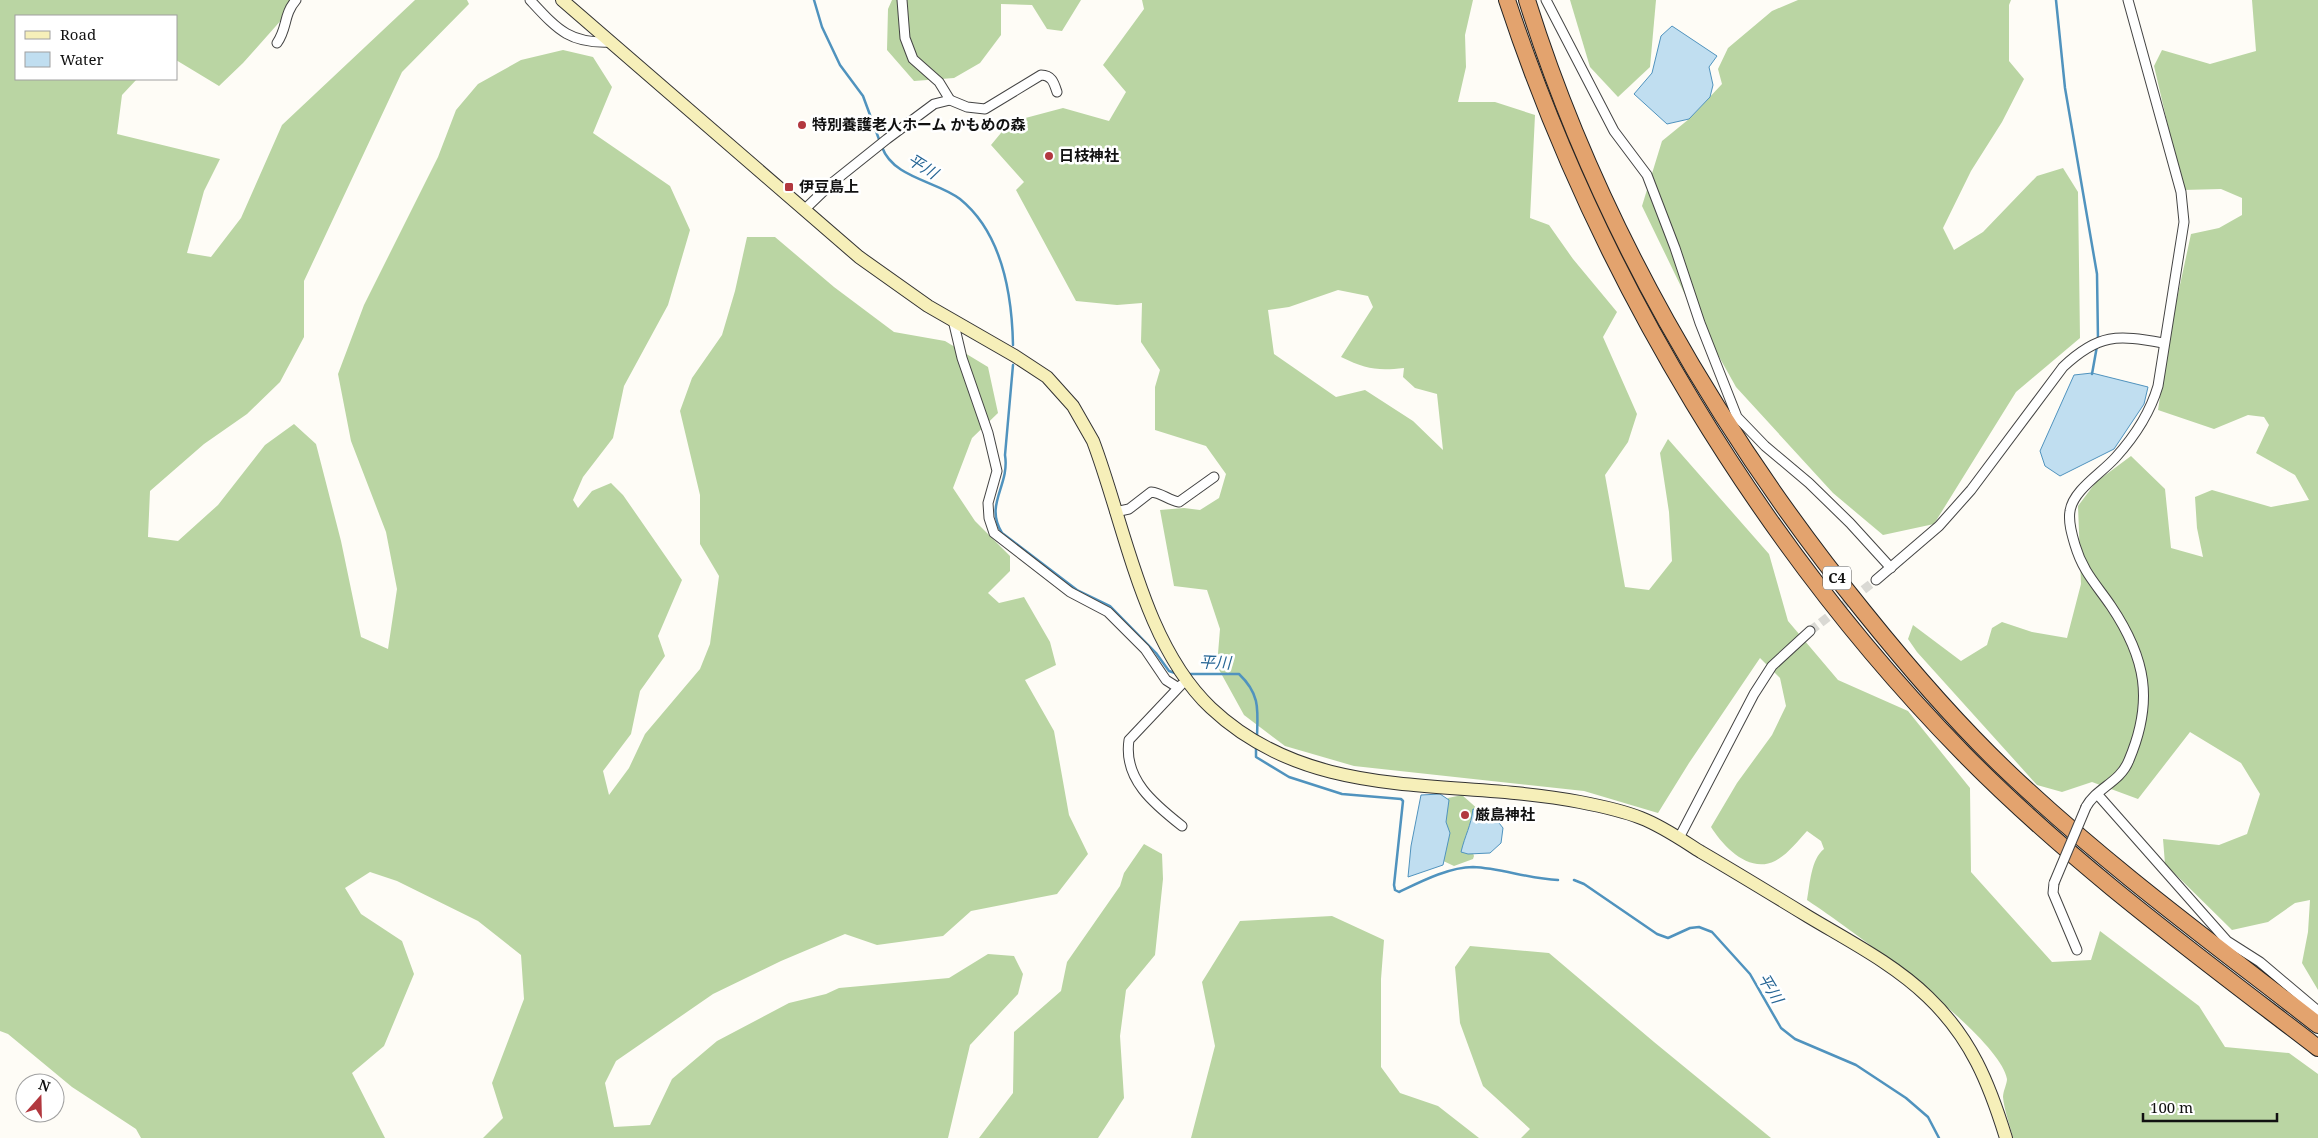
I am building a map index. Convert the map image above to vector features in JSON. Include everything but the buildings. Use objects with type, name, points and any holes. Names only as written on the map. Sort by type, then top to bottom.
[{"type":"highway","points":[[1500,0],[1507,20],[1527,61]]},
{"type":"highway","name":"C4","points":[[1507,0],[1527,61],[1591,214],[1657,339],[1710,429],[1790,548],[1835,607],[1925,713],[2004,793],[2088,868],[2318,1048]]},
{"type":"highway","name":"C4","points":[[1526,0],[1543,52],[1600,189],[1670,326],[1728,424],[1776,497],[1835,577],[1896,652],[1950,713],[2010,774],[2130,878],[2318,1025]]},
{"type":"street","points":[[277,43],[286,31],[285,22],[290,7],[296,0]]},
{"type":"street","points":[[530,0],[567,36],[594,43],[610,42]]},
{"type":"street","points":[[562,0],[878,272],[953,320],[1036,369],[1065,396],[1084,424],[1092,440],[1115,512],[1151,612],[1165,643],[1183,679],[1208,705],[1257,743],[1294,761],[1333,774],[1589,804],[1642,818],[1679,838],[1892,968],[1929,998],[1962,1037],[1986,1076],[2006,1138]]},
{"type":"street","points":[[902,0],[906,38],[913,59],[939,82],[950,100],[967,107],[985,109],[1041,75],[1047,75],[1052,79],[1057,92]]},
{"type":"street","points":[[1546,0],[1614,131],[1646,175],[1676,248],[1700,323],[1737,416],[1765,446],[1809,483],[1850,523],[1891,568]]},
{"type":"street","points":[[2077,950],[2054,893],[2054,883],[2086,807],[2119,778],[2129,760],[2137,738],[2142,712],[2143,679],[2130,635],[2081,564],[2073,539],[2069,513],[2072,503],[2117,456],[2150,409],[2158,386],[2163,343],[2185,213],[2128,0]]},
{"type":"street","points":[[804,210],[832,183],[887,139],[934,104],[950,100]]},
{"type":"street","points":[[953,320],[962,358],[988,433],[997,471],[988,503],[989,518],[994,533],[1070,592],[1108,612],[1145,650],[1166,680],[1183,679]]},
{"type":"street","points":[[1876,580],[1939,526],[1971,490],[2063,367],[2081,350],[2101,340],[2120,337],[2163,343]]},
{"type":"street","points":[[1115,512],[1129,509],[1150,492],[1162,494],[1170,501],[1179,502],[1214,477]]},
{"type":"street","points":[[1679,838],[1754,694],[1772,666],[1810,631]]},
{"type":"street","points":[[1182,826],[1150,799],[1136,781],[1129,763],[1128,750],[1129,740],[1183,679]]},
{"type":"street","points":[[2098,795],[2227,941],[2260,962],[2318,1011]]},
{"type":"green space","points":[[0,0],[294,0],[291,9],[243,63],[219,86],[178,61],[178,15],[15,15],[15,80],[136,80],[122,95],[117,134],[220,159],[204,191],[187,253],[211,257],[241,218],[282,125],[415,0],[467,0],[469,4],[402,72],[304,281],[304,337],[280,382],[247,414],[204,444],[150,491],[148,537],[178,541],[218,505],[265,445],[294,424],[316,444],[341,541],[361,637],[388,649],[397,589],[386,532],[351,441],[338,374],[364,305],[438,157],[456,110],[478,84],[521,60],[563,50],[593,57],[612,87],[593,133],[670,186],[690,230],[668,305],[624,386],[613,438],[583,477],[573,500],[578,508],[592,491],[611,483],[623,495],[682,580],[658,636],[665,656],[640,691],[631,734],[603,771],[609,795],[629,768],[645,734],[700,669],[710,644],[719,576],[700,544],[700,495],[680,411],[692,378],[722,335],[735,291],[747,237],[775,237],[834,287],[894,332],[945,341],[988,367],[998,413],[972,438],[953,488],[975,521],[1010,556],[1010,571],[988,593],[999,603],[1024,597],[1050,642],[1056,665],[1025,680],[1054,731],[1069,815],[1088,854],[1057,894],[971,911],[943,936],[877,945],[845,934],[781,961],[713,994],[616,1061],[605,1083],[614,1127],[650,1125],[672,1079],[717,1041],[789,1003],[826,994],[839,988],[949,978],[988,954],[1014,956],[1023,974],[1018,994],[970,1045],[948,1138],[483,1138],[503,1118],[492,1083],[524,999],[521,955],[478,921],[397,881],[370,872],[345,888],[361,914],[402,941],[414,974],[384,1046],[352,1073],[385,1138],[141,1138],[136,1129],[65,1081],[65,1073],[55,1073],[8,1034],[0,1031]]},
{"type":"green space","points":[[892,0],[1081,0],[1062,31],[1047,29],[1032,5],[1001,4],[1001,35],[980,63],[954,78],[914,81],[887,50],[888,9]]},
{"type":"green space","points":[[1142,0],[1473,0],[1465,35],[1466,67],[1458,102],[1495,102],[1535,115],[1530,218],[1549,225],[1573,259],[1617,312],[1603,337],[1637,414],[1628,442],[1605,475],[1625,587],[1649,590],[1672,561],[1669,512],[1660,453],[1668,439],[1769,554],[1788,621],[1838,680],[1908,711],[1970,788],[1971,872],[2052,962],[2091,960],[2100,931],[2199,1006],[2225,1047],[2289,1053],[2318,1074],[2318,1138],[2013,1138],[2003,1097],[2007,1079],[1998,1060],[1951,1010],[1919,983],[1807,900],[1810,879],[1816,859],[1824,849],[1821,841],[1807,831],[1792,848],[1775,861],[1756,864],[1746,861],[1730,850],[1711,827],[1737,783],[1772,735],[1786,706],[1780,678],[1760,658],[1689,763],[1658,813],[1584,791],[1354,766],[1285,746],[1244,715],[1217,666],[1220,629],[1207,590],[1174,586],[1160,510],[1184,508],[1200,510],[1219,498],[1226,474],[1206,446],[1155,430],[1155,387],[1160,370],[1141,342],[1142,303],[1117,305],[1076,301],[1016,190],[1024,182],[991,145],[1010,122],[1063,108],[1109,121],[1126,92],[1103,65],[1144,9]],"holes":[[[1338,290],[1368,296],[1373,307],[1341,357],[1372,368],[1404,368],[1403,377],[1415,388],[1437,394],[1443,450],[1413,421],[1365,390],[1336,397],[1274,354],[1268,310],[1289,307]]]},
{"type":"green space","points":[[1570,0],[1656,0],[1650,67],[1618,97],[1590,67]]},
{"type":"green space","points":[[1798,0],[2011,0],[2009,5],[2009,61],[2024,79],[2002,122],[1971,171],[1943,228],[1954,250],[1983,232],[2037,176],[2063,168],[2078,192],[2080,338],[2016,392],[1934,524],[1883,535],[1833,493],[1736,387],[1689,303],[1642,206],[1662,141],[1689,119],[1722,84],[1718,69],[1728,48],[1772,11]]},
{"type":"green space","points":[[2252,0],[2318,0],[2318,990],[2302,963],[2308,932],[2310,900],[2295,903],[2268,922],[2232,930],[2165,864],[2163,839],[2219,845],[2247,834],[2260,794],[2241,763],[2190,732],[2138,799],[2092,782],[2062,792],[2037,785],[1917,652],[1908,639],[1913,625],[1961,661],[1987,645],[1992,628],[2002,622],[2032,632],[2067,638],[2081,584],[2078,506],[2096,482],[2131,456],[2165,489],[2171,548],[2203,557],[2197,528],[2195,497],[2212,490],[2271,507],[2309,500],[2295,475],[2256,453],[2269,425],[2264,417],[2248,415],[2214,429],[2158,410],[2170,331],[2191,234],[2219,228],[2242,215],[2242,198],[2221,189],[2183,190],[2154,66],[2162,50],[2210,64],[2256,51]]},
{"type":"green space","points":[[1462,795],[1480,811],[1471,847],[1473,859],[1454,866],[1439,859],[1444,803],[1448,798]]},
{"type":"green space","points":[[1144,844],[1162,854],[1163,879],[1155,955],[1126,990],[1120,1036],[1124,1098],[1098,1138],[979,1138],[1013,1093],[1014,1032],[1061,991],[1067,962],[1120,886],[1124,873]]},
{"type":"green space","points":[[1332,916],[1384,940],[1381,979],[1381,1067],[1400,1093],[1438,1106],[1479,1138],[1191,1138],[1215,1046],[1202,982],[1240,921]]},
{"type":"green space","points":[[1470,946],[1549,953],[1771,1138],[1521,1138],[1530,1129],[1483,1086],[1460,1023],[1455,967]]},
{"type":"water","points":[[1672,26],[1717,56],[1709,67],[1713,85],[1710,97],[1689,119],[1667,124],[1634,94],[1652,73],[1661,36]]},
{"type":"water","points":[[2092,373],[2148,387],[2144,404],[2114,449],[2060,476],[2045,466],[2040,451],[2074,375]]},
{"type":"water","points":[[1440,794],[1449,800],[1446,822],[1450,833],[1443,865],[1408,877],[1411,846],[1421,795]]},
{"type":"water","points":[[1473,809],[1492,814],[1503,828],[1501,843],[1490,853],[1468,854],[1461,852]]},
{"type":"waterway","name":"平川","points":[[814,0],[822,27],[840,65],[863,96],[880,142]]},
{"type":"waterway","points":[[2056,0],[2065,88],[2097,274],[2098,340]]},
{"type":"waterway","name":"平川","points":[[882,147],[896,166],[960,199],[986,229],[995,247],[1007,285],[1013,345]]},
{"type":"waterway","points":[[2092,374],[2097,346]]},
{"type":"waterway","name":"平川","points":[[1013,365],[1005,455],[1006,466],[996,504],[997,523],[1002,533],[1077,590],[1110,606],[1156,653],[1169,671],[1178,674]]},
{"type":"waterway","name":"平川","points":[[1188,674],[1239,674],[1246,681],[1254,695],[1258,718],[1257,736]]},
{"type":"waterway","name":"平川","points":[[1256,747],[1256,757],[1289,777],[1342,794],[1401,799],[1403,801],[1394,885],[1395,890],[1399,892],[1435,876],[1473,867],[1558,880]]},
{"type":"waterway","name":"平川","points":[[1574,880],[1584,884],[1657,934],[1668,938],[1690,928],[1699,927],[1712,932],[1750,974],[1781,1028],[1795,1039],[1856,1065],[1906,1098],[1928,1117],[1939,1138]]},
{"type":"tunnel","points":[[1810,631],[1876,580]]},
{"type":"place","name":"特別養護老人ホーム かもめの森","points":[[802,125]]},
{"type":"place","name":"日枝神社","points":[[1049,156]]},
{"type":"place","name":"伊豆島上","points":[[789,187]]},
{"type":"place","name":"厳島神社","points":[[1465,815]]}]
